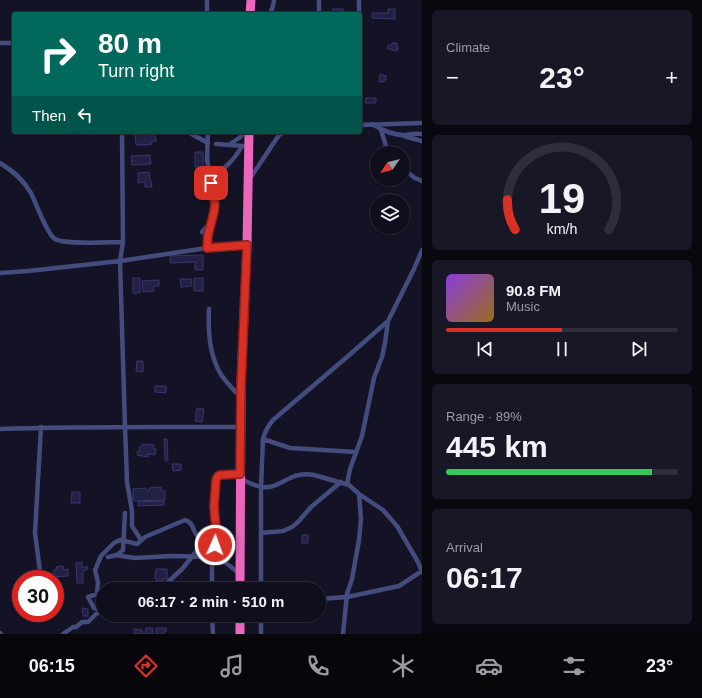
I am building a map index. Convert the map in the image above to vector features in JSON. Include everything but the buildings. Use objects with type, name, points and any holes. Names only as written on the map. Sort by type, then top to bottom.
[{"type":"highway","points":[[250,12],[251,0]]},
{"type":"highway","points":[[240,582],[241,398],[248,181],[245,146],[248,134]]},
{"type":"highway","points":[[240,622],[240,634]]},
{"type":"street","points":[[206,0],[207,12]]},
{"type":"street","points":[[271,12],[274,0]]},
{"type":"street","points":[[319,0],[319,12]]},
{"type":"street","points":[[359,0],[359,12]]},
{"type":"street","points":[[0,43],[12,43]]},
{"type":"street","points":[[362,125],[422,123]]},
{"type":"street","points":[[372,124],[381,130],[422,140]]},
{"type":"street","points":[[381,130],[386,146]]},
{"type":"street","points":[[122,134],[123,242],[120,261],[127,482],[132,510],[131,523],[133,530],[141,540]]},
{"type":"street","points":[[192,134],[208,143]]},
{"type":"street","points":[[207,248],[208,235],[215,204],[207,160],[208,134]]},
{"type":"street","points":[[229,145],[243,134]]},
{"type":"street","points":[[248,181],[281,134]]},
{"type":"street","points":[[399,135],[422,134]]},
{"type":"street","points":[[216,144],[245,146]]},
{"type":"street","points":[[210,178],[225,169],[245,146]]},
{"type":"street","points":[[0,163],[22,180],[30,192],[50,235],[54,239],[68,242],[123,242]]},
{"type":"street","points":[[410,175],[422,181]]},
{"type":"street","points":[[202,232],[211,222]]},
{"type":"street","points":[[0,273],[120,261],[207,248],[247,245]]},
{"type":"street","points":[[347,484],[350,469],[365,425],[374,378],[383,351],[388,321],[422,250]]},
{"type":"street","points":[[209,309],[208,327],[212,351],[220,374],[241,398]]},
{"type":"street","points":[[261,582],[261,487],[263,439],[267,427],[273,420],[388,321]]},
{"type":"street","points":[[0,429],[241,427]]},
{"type":"street","points":[[40,428],[35,533],[40,570]]},
{"type":"street","points":[[263,439],[290,448],[356,452]]},
{"type":"street","points":[[212,582],[213,557],[216,535],[214,507],[216,480],[218,476],[240,477],[261,487],[269,487],[296,476],[309,474],[347,484],[383,510],[397,526],[418,562],[422,572],[399,586],[347,597],[326,598]]},
{"type":"street","points":[[261,533],[283,531],[292,527],[311,507],[341,482]]},
{"type":"street","points":[[343,634],[347,597],[359,540],[361,519],[359,494]]},
{"type":"street","points":[[115,555],[123,550],[125,513]]},
{"type":"street","points":[[63,634],[82,622],[88,622],[100,612],[98,609],[94,608],[88,597],[97,594],[98,582],[95,570],[101,556],[114,543],[124,541],[137,544],[145,537],[185,520],[191,523],[194,532],[199,538],[206,540]]},
{"type":"street","points":[[168,582],[206,540],[216,535]]},
{"type":"street","points":[[108,556],[115,555],[135,558],[171,556],[213,557],[222,560],[240,574]]},
{"type":"street","points":[[212,622],[213,634]]},
{"type":"street","points":[[261,622],[261,634]]},
{"type":"route","points":[[211,183],[215,204],[208,235],[207,248],[247,245],[241,386],[240,474],[220,475],[216,480],[214,507],[216,528],[215,545]]}]
